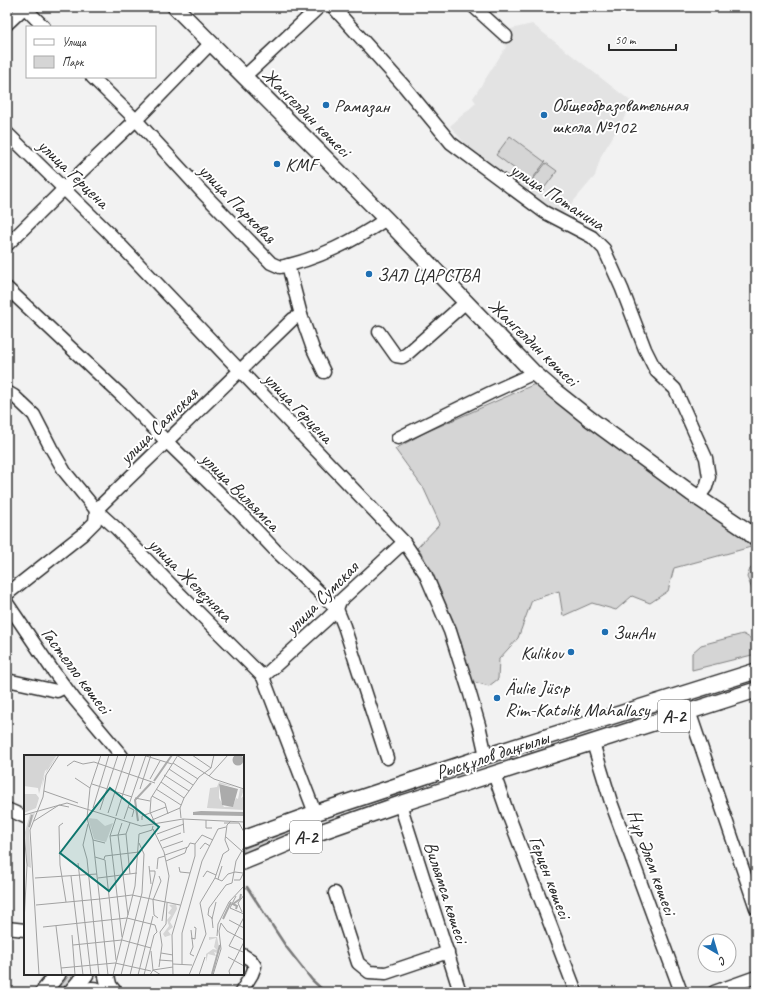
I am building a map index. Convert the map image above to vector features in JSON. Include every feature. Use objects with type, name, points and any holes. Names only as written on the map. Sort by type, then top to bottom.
[{"type":"main road","name":"Жангелдин көшесі","points":[[175,7],[386,219],[534,373],[590,419],[698,498],[746,530],[756,539]]},
{"type":"main road","name":"Рысқұлов даңғылы","points":[[244,839],[314,813],[486,756],[756,671]]},
{"type":"main road","name":"Рысқұлов даңғылы","points":[[244,862],[289,843],[400,804],[756,690]]},
{"type":"main road","points":[[593,743],[593,730],[595,728],[662,706],[663,700]]},
{"type":"main road","points":[[467,782],[465,773],[468,771],[533,749],[535,741]]},
{"type":"main road","points":[[370,815],[370,805],[372,803],[424,786],[425,783],[423,777]]},
{"type":"main road","points":[[43,991],[57,975]]},
{"type":"main road","points":[[71,992],[85,975]]},
{"type":"main road","points":[[106,975],[109,986],[114,992]]},
{"type":"main road","points":[[81,992],[86,989],[96,989],[101,992]]},
{"type":"street","points":[[7,24],[24,7],[43,26]]},
{"type":"street","points":[[244,77],[319,7]]},
{"type":"street","name":"улица Потанина","points":[[333,7],[399,80],[451,143],[544,212],[592,237],[604,249],[622,289],[645,349],[656,370],[675,389],[706,458],[709,477],[706,487],[698,498]]},
{"type":"street","points":[[474,7],[506,36]]},
{"type":"street","points":[[7,245],[136,120],[211,43]]},
{"type":"street","name":"улица Парковая","points":[[93,78],[136,120],[203,193],[271,263],[280,267],[320,254],[357,237],[386,219]]},
{"type":"street","name":"улица Герцена","points":[[7,132],[108,232],[404,542],[425,573],[450,631],[479,725],[486,756]]},
{"type":"street","points":[[288,265],[301,315],[313,349],[324,372]]},
{"type":"street","name":"улица Вильямса","points":[[7,288],[122,396],[239,512],[275,550],[337,610],[344,626],[387,758]]},
{"type":"street","points":[[379,332],[396,356],[402,357],[466,302]]},
{"type":"street","name":"улица Саянская","points":[[7,594],[83,534],[95,522],[96,510],[293,319],[301,315]]},
{"type":"street","points":[[398,438],[534,373]]},
{"type":"street","name":"улица Железняка","points":[[7,392],[14,396],[34,415],[51,448],[66,472],[96,510],[117,529],[263,677],[314,813]]},
{"type":"street","name":"улица Сумская","points":[[263,677],[337,610],[340,601],[404,542]]},
{"type":"street","name":"Гастелло көшесі","points":[[7,603],[65,687],[121,755]]},
{"type":"street","points":[[7,680],[57,691],[65,687]]},
{"type":"street","points":[[689,711],[756,908]]},
{"type":"street","name":"Нұр Әлем көшесі","points":[[593,743],[609,794],[681,992]]},
{"type":"street","name":"Герцен көшесі","points":[[494,774],[576,992]]},
{"type":"street","name":"Вильямса көшесі","points":[[400,804],[460,992]]},
{"type":"street","points":[[7,809],[24,817]]},
{"type":"street","points":[[335,893],[358,963],[370,972],[386,973],[448,952]]},
{"type":"street","points":[[7,928],[24,930]]},
{"type":"street","points":[[241,992],[255,966],[251,960],[244,956]]},
{"type":"street","points":[[714,992],[756,977]]},
{"type":"shaded area","name":"Общеобразовательная школа №102","points":[[532,24],[633,103],[601,156],[595,176],[561,216],[471,151],[450,126],[476,103],[473,98],[506,47],[503,41],[511,29]]},
{"type":"green space","points":[[510,136],[545,162],[531,181],[496,155]]},
{"type":"green space","points":[[546,163],[557,171],[542,191],[531,182]]},
{"type":"green space","points":[[535,384],[740,531],[751,547],[674,568],[668,591],[650,603],[632,596],[616,610],[592,603],[563,616],[559,591],[532,600],[518,638],[499,659],[498,679],[489,686],[470,681],[461,641],[444,611],[430,578],[424,557],[417,548],[440,524],[424,489],[395,449],[424,433]]},
{"type":"green space","points":[[756,564],[756,593],[752,589],[747,577],[750,569]]},
{"type":"green space","points":[[743,634],[756,644],[756,654],[692,670],[692,653],[701,645]]},
{"type":"green space","points":[[313,820],[312,826],[244,854],[244,849]]},
{"type":"green space","points":[[69,975],[77,975],[63,992],[56,992]]},
{"type":"waterway","points":[[247,887],[287,948],[312,980],[325,992]]},
{"type":"place","name":"Рамазан","points":[[326,105]]},
{"type":"place","name":"Общеобразовательная школа №102","points":[[544,115]]},
{"type":"place","name":"KMF","points":[[277,164]]},
{"type":"place","name":"ЗАЛ ЦАРСТВА","points":[[369,274]]},
{"type":"place","name":"ЗинАн","points":[[605,632]]},
{"type":"place","name":"Kulikov","points":[[571,652]]},
{"type":"place","name":"Äulie Jüsıp Rim-Katolik Mahallasy","points":[[497,698]]}]
